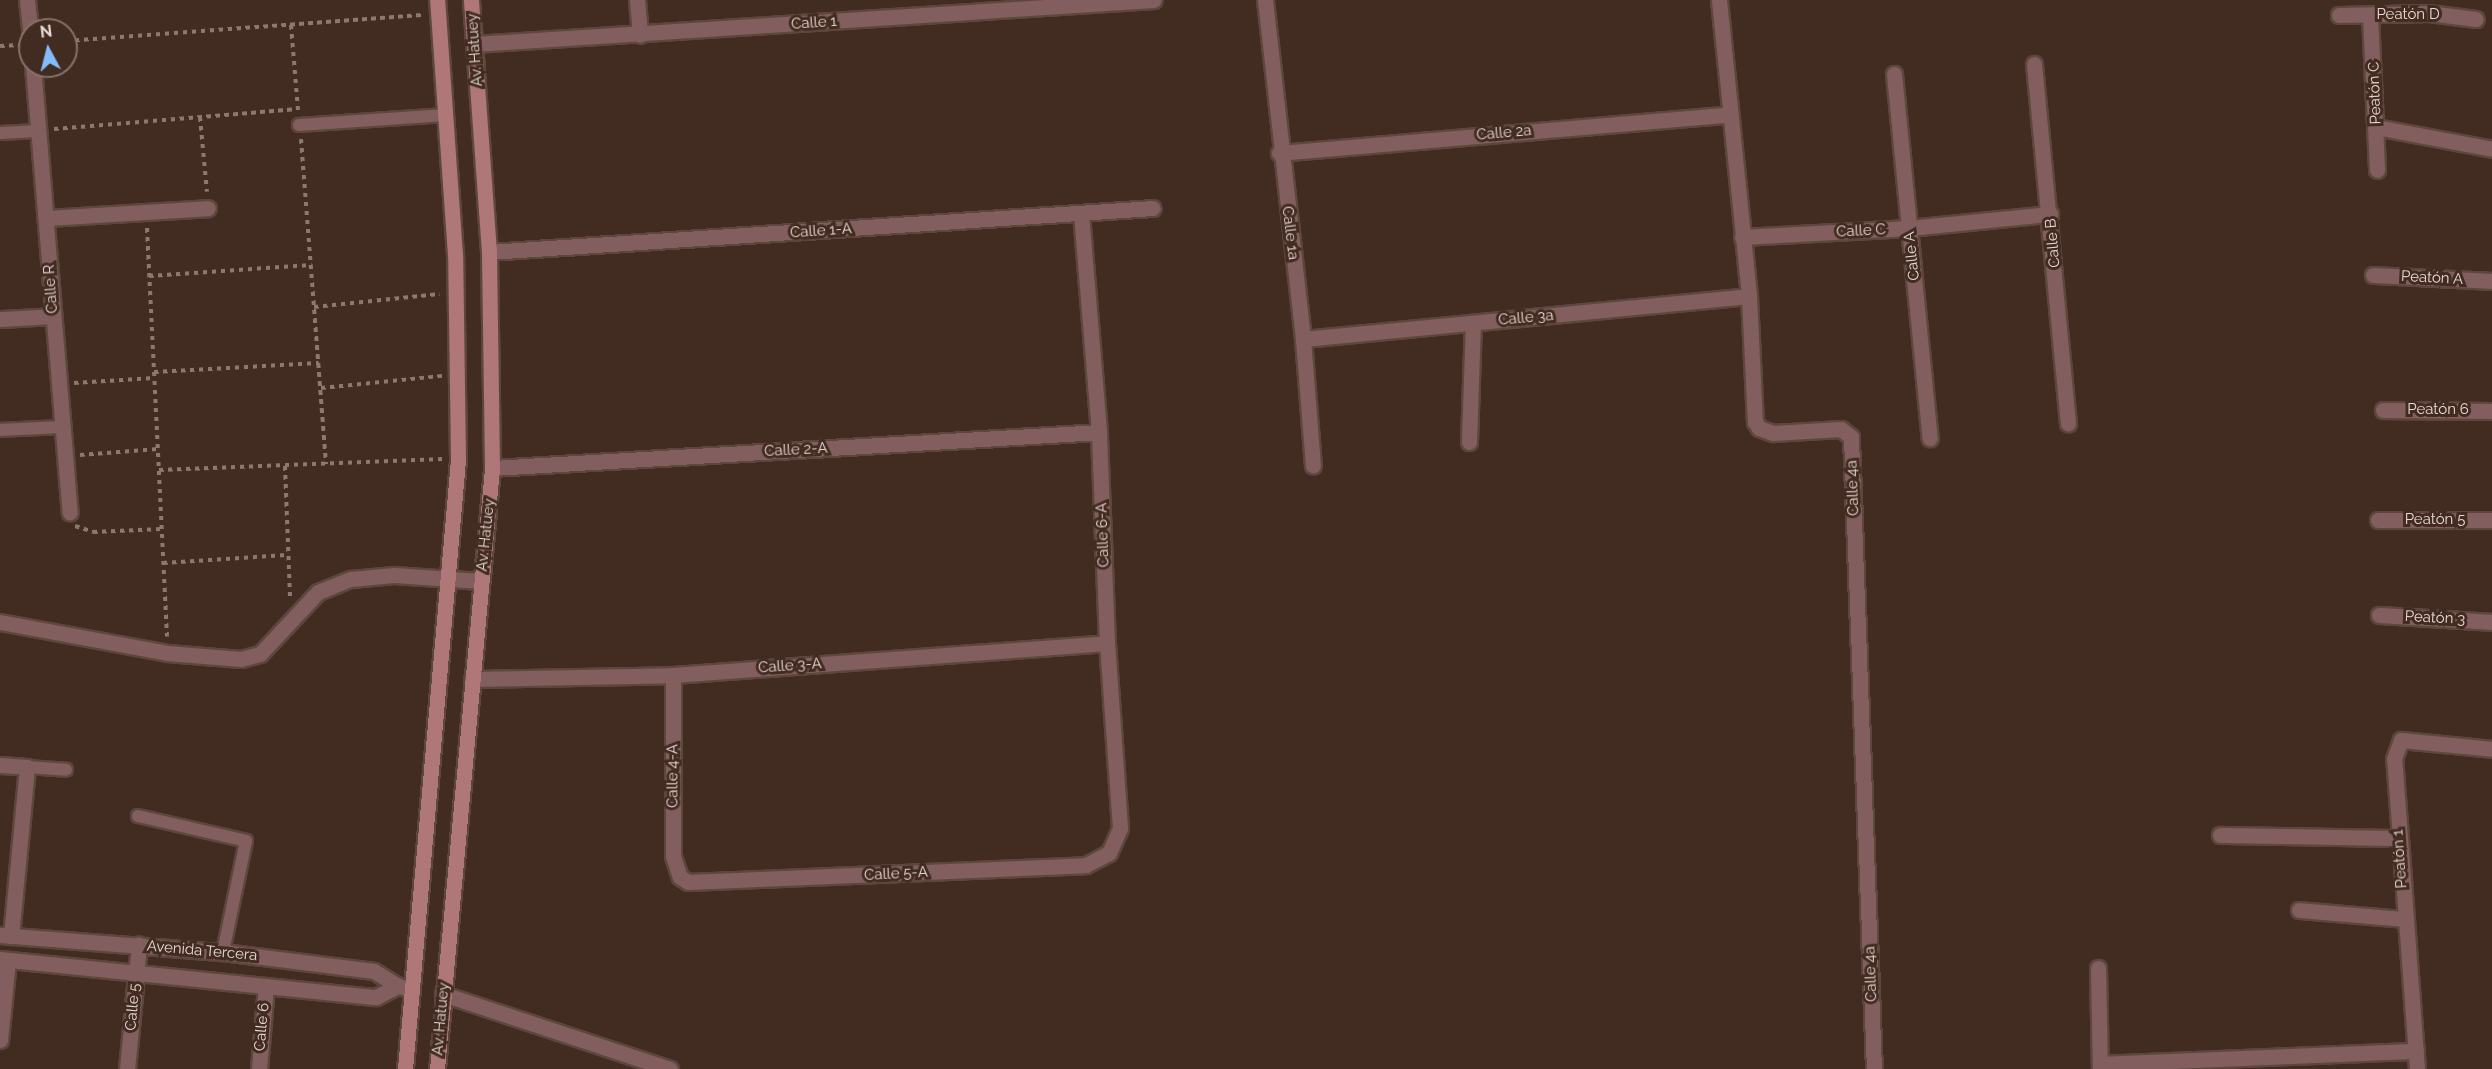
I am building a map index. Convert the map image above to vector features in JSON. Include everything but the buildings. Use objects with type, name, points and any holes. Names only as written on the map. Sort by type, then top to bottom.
[{"type":"main road","name":"Av. Hatuey","points":[[437,1069],[492,468],[489,252],[471,0]]},
{"type":"main road","name":"Av. Hatuey","points":[[405,1069],[405,988],[451,579],[458,459],[456,292],[438,7]]},
{"type":"street","points":[[27,0],[29,18]]},
{"type":"street","points":[[637,0],[640,35]]},
{"type":"street","name":"Calle 1","points":[[474,44],[1154,0]]},
{"type":"street","name":"Calle 1a","points":[[1265,0],[1279,153],[1303,339],[1313,466]]},
{"type":"street","name":"Calle 4a","points":[[1719,0],[1749,296],[1753,414],[1759,428],[1773,434],[1841,429],[1851,437],[1874,1069]]},
{"type":"street","name":"Peatón D","points":[[2339,15],[2429,13],[2476,18]]},
{"type":"street","name":"Peatón C","points":[[2370,15],[2377,170]]},
{"type":"street","name":"Calle B","points":[[2034,64],[2068,423]]},
{"type":"street","name":"Calle A","points":[[1894,74],[1930,438]]},
{"type":"street","name":"Calle R","points":[[34,78],[70,512]]},
{"type":"street","name":"Calle 2a","points":[[1279,153],[1730,114]]},
{"type":"street","points":[[2376,127],[2492,149]]},
{"type":"street","points":[[46,218],[208,208]]},
{"type":"street","name":"Calle 1-A","points":[[489,252],[1081,215],[1153,208]]},
{"type":"street","name":"Calle C","points":[[1742,237],[1909,228],[2050,214]]},
{"type":"street","name":"Calle 6-A","points":[[1081,215],[1099,432],[1107,643],[1120,828],[1109,853]]},
{"type":"street","name":"Peatón A","points":[[2373,275],[2492,281]]},
{"type":"street","name":"Calle 3a","points":[[1303,339],[1749,296]]},
{"type":"street","points":[[0,319],[52,316]]},
{"type":"street","points":[[1469,442],[1473,323]]},
{"type":"street","name":"Peatón 6","points":[[2384,410],[2492,411]]},
{"type":"street","name":"Calle 2-A","points":[[492,468],[1099,432]]},
{"type":"street","name":"Peatón 5","points":[[2378,520],[2492,520]]},
{"type":"street","points":[[0,622],[167,653],[241,659],[260,654],[291,617],[318,592],[351,579],[394,575],[481,581]]},
{"type":"street","name":"Peatón 3","points":[[2379,615],[2492,622]]},
{"type":"street","name":"Calle 3-A","points":[[472,679],[673,675],[1107,643]]},
{"type":"street","name":"Calle 4-A","points":[[673,675],[673,856],[680,877]]},
{"type":"street","name":"Peatón 1","points":[[2417,1069],[2404,919],[2394,759],[2401,740],[2492,749]]},
{"type":"street","points":[[0,765],[27,767],[5,935]]},
{"type":"street","points":[[2220,835],[2399,838]]},
{"type":"street","name":"Calle 5-A","points":[[680,877],[688,882],[701,883],[1086,865],[1109,853]]},
{"type":"street","points":[[2299,910],[2404,919]]},
{"type":"street","name":"Avenida Tercera","points":[[5,935],[223,952],[374,971],[405,988]]},
{"type":"street","name":"Calle 5","points":[[128,1069],[139,945]]},
{"type":"street","points":[[0,1040],[4,960]]},
{"type":"street","name":"Avenida Tercera","points":[[4,960],[137,971],[376,997],[405,988]]},
{"type":"street","points":[[2098,968],[2100,1066],[2416,1051]]},
{"type":"street","name":"Calle 6","points":[[259,1069],[266,986]]},
{"type":"street","points":[[443,994],[670,1069]]},
{"type":"lane","points":[[299,125],[446,115]]},
{"type":"lane","points":[[0,133],[38,130]]},
{"type":"lane","points":[[0,430],[62,426]]},
{"type":"lane","points":[[27,767],[66,770]]},
{"type":"lane","points":[[138,816],[246,841],[223,952]]},
{"type":"path","points":[[78,40],[291,25],[438,7]]},
{"type":"path","points":[[291,25],[312,265],[326,464]]},
{"type":"path","points":[[0,46],[18,45]]},
{"type":"path","points":[[38,130],[298,109]]},
{"type":"path","points":[[200,117],[208,208]]},
{"type":"path","points":[[146,212],[167,653]]},
{"type":"path","points":[[149,276],[312,265]]},
{"type":"path","points":[[314,307],[456,292]]},
{"type":"path","points":[[154,372],[319,363]]},
{"type":"path","points":[[321,388],[457,375]]},
{"type":"path","points":[[59,384],[154,378]]},
{"type":"path","points":[[65,456],[158,449]]},
{"type":"path","points":[[159,470],[458,459]]},
{"type":"path","points":[[285,466],[291,617]]},
{"type":"path","points":[[70,512],[76,527],[83,531],[161,529]]},
{"type":"path","points":[[163,563],[287,555]]}]
